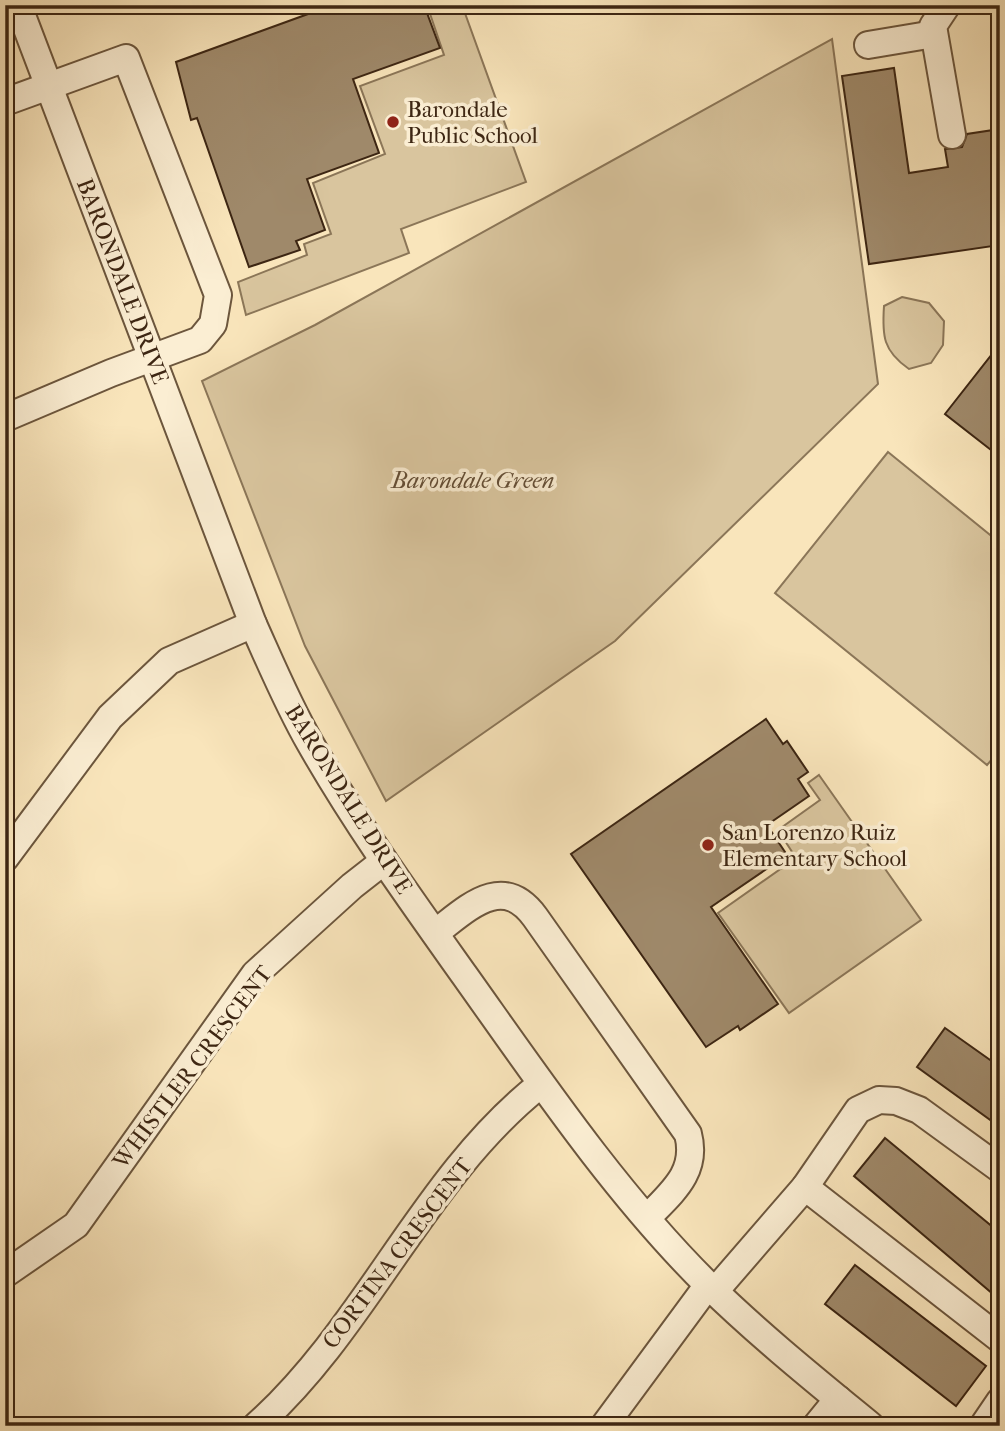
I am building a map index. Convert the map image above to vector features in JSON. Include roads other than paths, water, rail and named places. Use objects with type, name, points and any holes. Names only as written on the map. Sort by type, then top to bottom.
[{"type":"street","name":"BARONDALE DRIVE","points":[[18,5],[253,624],[309,741],[384,861],[541,1084],[648,1217],[711,1288],[870,1426]]},
{"type":"street","points":[[947,5],[933,26],[952,135]]},
{"type":"street","points":[[867,45],[934,34]]},
{"type":"street","points":[[5,102],[126,58],[218,288],[216,316],[208,332],[190,345],[111,373],[5,418]]},
{"type":"street","points":[[5,858],[110,717],[169,661],[253,624]]},
{"type":"street","name":"WHISTLER CRESCENT","points":[[5,1274],[76,1225],[255,974],[352,886],[384,861]]},
{"type":"street","points":[[435,933],[477,902],[492,896],[505,896],[522,902],[535,917],[688,1134],[690,1149],[685,1177],[648,1217]]},
{"type":"street","name":"CORTINA CRESCENT","points":[[257,1426],[329,1346],[434,1199],[472,1152],[509,1109],[541,1084]]},
{"type":"street","points":[[604,1426],[711,1288],[805,1187],[858,1110],[878,1100],[897,1101],[919,1110],[1000,1169]]},
{"type":"street","points":[[805,1187],[1000,1339]]},
{"type":"street","points":[[816,1426],[838,1399]]},
{"type":"street","points":[[983,1426],[1000,1401]]},
{"type":"place","name":"Barondale Public School","points":[[393,122]]},
{"type":"place","name":"San Lorenzo Ruiz Elementary School","points":[[708,845]]},
{"type":"park label","name":"Barondale Green","points":[[473,480]]}]
